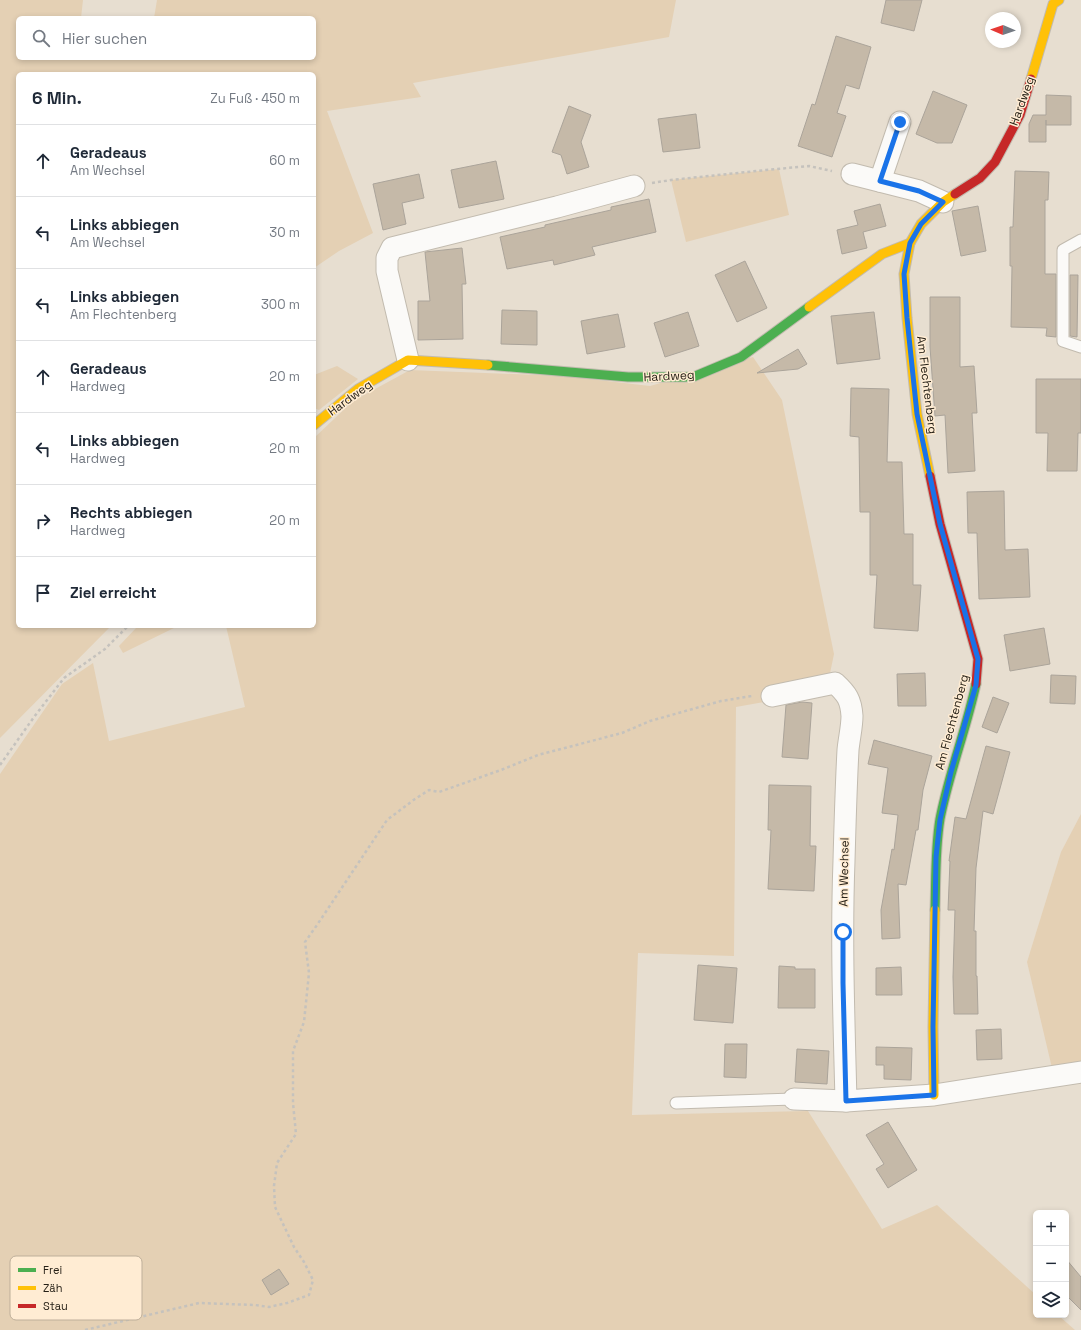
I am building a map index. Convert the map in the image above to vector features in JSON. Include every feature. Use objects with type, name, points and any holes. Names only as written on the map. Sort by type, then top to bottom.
[{"type":"street","name":"Hardweg","points":[[316,423],[358,390],[408,360],[514,366],[628,377],[693,377],[741,357],[882,254],[910,243],[921,224],[943,202],[980,178],[995,162],[1020,116],[1053,4],[1059,0]]},
{"type":"street","points":[[880,181],[900,122]]},
{"type":"street","points":[[852,174],[919,191],[943,202]]},
{"type":"street","points":[[408,360],[387,271],[386,258],[392,248],[557,207],[634,186]]},
{"type":"street","name":"Am Flechtenberg","points":[[910,243],[904,274],[917,414],[940,524],[978,659],[976,685],[951,772],[940,820],[936,857],[933,1027],[934,1095]]},
{"type":"street","name":"Am Wechsel","points":[[772,696],[835,683],[845,692],[849,699],[852,717],[848,747],[843,868],[843,983],[846,1101]]},
{"type":"street","points":[[794,1100],[846,1101],[934,1095],[1081,1072]]},
{"type":"lane","points":[[1081,240],[1063,250],[1063,341],[1081,347]]},
{"type":"lane","points":[[676,1102],[794,1100]]},
{"type":"path","points":[[634,186],[679,179],[809,166],[852,174]]},
{"type":"path","points":[[0,765],[64,678],[105,649],[126,628]]},
{"type":"path","points":[[142,1316],[198,1303],[255,1305],[269,1307],[287,1303],[309,1295],[313,1280],[294,1247],[275,1207],[274,1186],[277,1163],[296,1134],[293,1104],[293,1051],[304,1022],[309,973],[305,942],[387,820],[429,790],[439,792],[538,755],[622,733],[650,721],[721,701],[759,694],[772,696]]},
{"type":"path","points":[[85,1330],[127,1320]]},
{"type":"shaded area","points":[[0,0],[83,0],[81,16],[16,16],[16,60],[316,60],[316,16],[154,16],[157,0],[676,0],[669,37],[413,83],[421,97],[327,111],[373,233],[339,251],[316,267],[316,72],[16,72],[16,628],[109,628],[0,738]]},
{"type":"shaded area","points":[[779,169],[789,215],[686,242],[671,180]]},
{"type":"shaded area","points":[[753,357],[782,400],[834,654],[829,678],[769,701],[736,707],[734,956],[638,953],[632,1115],[808,1111],[882,1229],[937,1205],[1033,1292],[1033,1318],[1061,1318],[1075,1330],[0,1330],[0,774],[62,684],[93,663],[109,741],[245,707],[226,628],[316,628],[316,436],[353,401],[410,370],[563,376],[650,386]]},
{"type":"shaded area","points":[[337,366],[358,379],[319,410],[316,409],[316,374]]},
{"type":"shaded area","points":[[136,628],[174,628],[123,653],[119,646]]},
{"type":"shaded area","points":[[1081,814],[1081,1067],[1056,1085],[1027,962],[1061,852]]},
{"type":"building","points":[[886,0],[922,0],[914,31],[881,23]]},
{"type":"building","points":[[836,36],[871,47],[859,89],[846,85],[837,113],[846,116],[832,157],[798,146],[812,104],[815,105]]},
{"type":"building","points":[[933,91],[967,105],[952,143],[937,143],[916,134]]},
{"type":"building","points":[[1046,95],[1071,96],[1071,125],[1046,125],[1046,142],[1029,142],[1029,124],[1033,115],[1046,115]]},
{"type":"building","points":[[569,106],[591,115],[581,142],[589,167],[567,174],[561,155],[552,152]]},
{"type":"building","points":[[696,114],[700,148],[663,152],[658,119]]},
{"type":"building","points":[[496,161],[504,199],[459,208],[451,170]]},
{"type":"building","points":[[1015,171],[1049,172],[1048,200],[1045,200],[1045,274],[1056,274],[1056,337],[1046,336],[1047,328],[1011,327],[1012,266],[1010,266],[1010,227],[1013,227]]},
{"type":"building","points":[[419,174],[424,198],[402,203],[406,224],[383,230],[373,184]]},
{"type":"building","points":[[649,199],[656,232],[592,247],[595,255],[554,265],[553,260],[507,269],[500,237],[611,210],[611,207]]},
{"type":"building","points":[[880,204],[886,226],[863,232],[867,248],[842,254],[837,230],[858,225],[854,211]]},
{"type":"building","points":[[978,206],[986,251],[961,256],[952,211]]},
{"type":"building","points":[[462,248],[466,284],[462,284],[463,339],[418,340],[418,301],[430,301],[425,252]]},
{"type":"building","points":[[745,261],[767,308],[737,322],[715,275]]},
{"type":"building","points":[[1070,275],[1078,275],[1077,337],[1070,336]]},
{"type":"building","points":[[930,297],[960,297],[960,367],[974,366],[977,413],[972,413],[975,471],[948,473],[945,415],[935,416],[930,347]]},
{"type":"building","points":[[502,310],[537,311],[537,345],[501,344]]},
{"type":"building","points":[[688,312],[699,346],[665,357],[654,323]]},
{"type":"building","points":[[874,312],[880,359],[837,364],[831,316]]},
{"type":"building","points":[[618,314],[625,347],[587,354],[581,321]]},
{"type":"building","points":[[798,349],[807,364],[798,369],[757,373]]},
{"type":"building","points":[[1036,379],[1081,379],[1081,433],[1078,433],[1077,471],[1047,471],[1048,433],[1036,433]]},
{"type":"building","points":[[851,388],[889,389],[887,462],[902,462],[904,534],[913,534],[913,585],[921,585],[918,631],[874,628],[877,575],[870,575],[870,512],[860,512],[859,437],[850,436]]},
{"type":"building","points":[[1004,491],[1005,550],[1028,549],[1030,597],[979,599],[977,533],[968,533],[967,492]]},
{"type":"building","points":[[1044,628],[1050,664],[1010,671],[1004,635]]},
{"type":"building","points":[[925,673],[926,706],[898,706],[897,674]]},
{"type":"building","points":[[1051,675],[1076,676],[1075,704],[1050,703]]},
{"type":"building","points":[[993,697],[1009,703],[997,733],[982,727]]},
{"type":"building","points":[[802,702],[812,703],[808,759],[782,757],[786,705]]},
{"type":"building","points":[[874,740],[932,756],[923,790],[918,830],[916,830],[906,885],[898,884],[900,938],[882,939],[881,910],[892,849],[894,850],[898,815],[882,813],[888,768],[868,764]]},
{"type":"building","points":[[986,746],[1010,752],[993,814],[983,811],[976,868],[974,931],[976,931],[978,1014],[954,1014],[953,977],[955,910],[948,910],[949,861],[955,817],[966,819]]},
{"type":"building","points":[[769,785],[811,786],[810,846],[816,846],[814,891],[768,889],[771,830],[768,830]]},
{"type":"building","points":[[698,965],[737,968],[733,1023],[694,1020]]},
{"type":"building","points":[[779,966],[795,967],[795,969],[815,969],[815,1008],[778,1008]]},
{"type":"building","points":[[901,967],[902,995],[876,995],[876,968]]},
{"type":"building","points":[[1001,1029],[1002,1059],[977,1060],[976,1030]]},
{"type":"building","points":[[725,1044],[747,1044],[746,1078],[724,1077]]},
{"type":"building","points":[[876,1047],[912,1048],[911,1080],[884,1079],[884,1065],[876,1065]]},
{"type":"building","points":[[797,1049],[829,1051],[827,1084],[795,1082]]},
{"type":"building","points":[[888,1122],[917,1170],[888,1188],[876,1169],[884,1164],[866,1135]]},
{"type":"building","points":[[1069,1263],[1081,1277],[1081,1310],[1069,1298]]},
{"type":"building","points":[[279,1269],[289,1284],[271,1295],[262,1280]]},
{"type":"traffic: fast","points":[[488,365],[628,377],[693,377],[741,357],[809,307]]},
{"type":"traffic: fast","points":[[935,910],[938,830],[948,785],[976,684]]},
{"type":"traffic: slow","points":[[1031,79],[1053,4],[1059,0]]},
{"type":"traffic: slow","points":[[809,307],[882,254],[910,243],[921,224],[943,202],[955,194]]},
{"type":"traffic: slow","points":[[910,243],[904,274],[907,318],[917,414],[930,476]]},
{"type":"traffic: slow","points":[[316,423],[358,389],[408,360],[488,365]]},
{"type":"traffic: slow","points":[[934,1095],[933,1027],[935,910]]},
{"type":"traffic: jam","points":[[955,194],[980,178],[995,162],[1020,115],[1031,79]]},
{"type":"traffic: jam","points":[[930,476],[940,524],[978,659],[976,684]]},
{"type":"route","points":[[843,932],[846,1101],[934,1095],[933,1027],[936,857],[940,820],[951,772],[976,685],[978,659],[974,639],[940,524],[917,414],[907,318],[904,274],[910,243],[921,224],[943,202],[919,191],[880,181],[900,122]]}]
